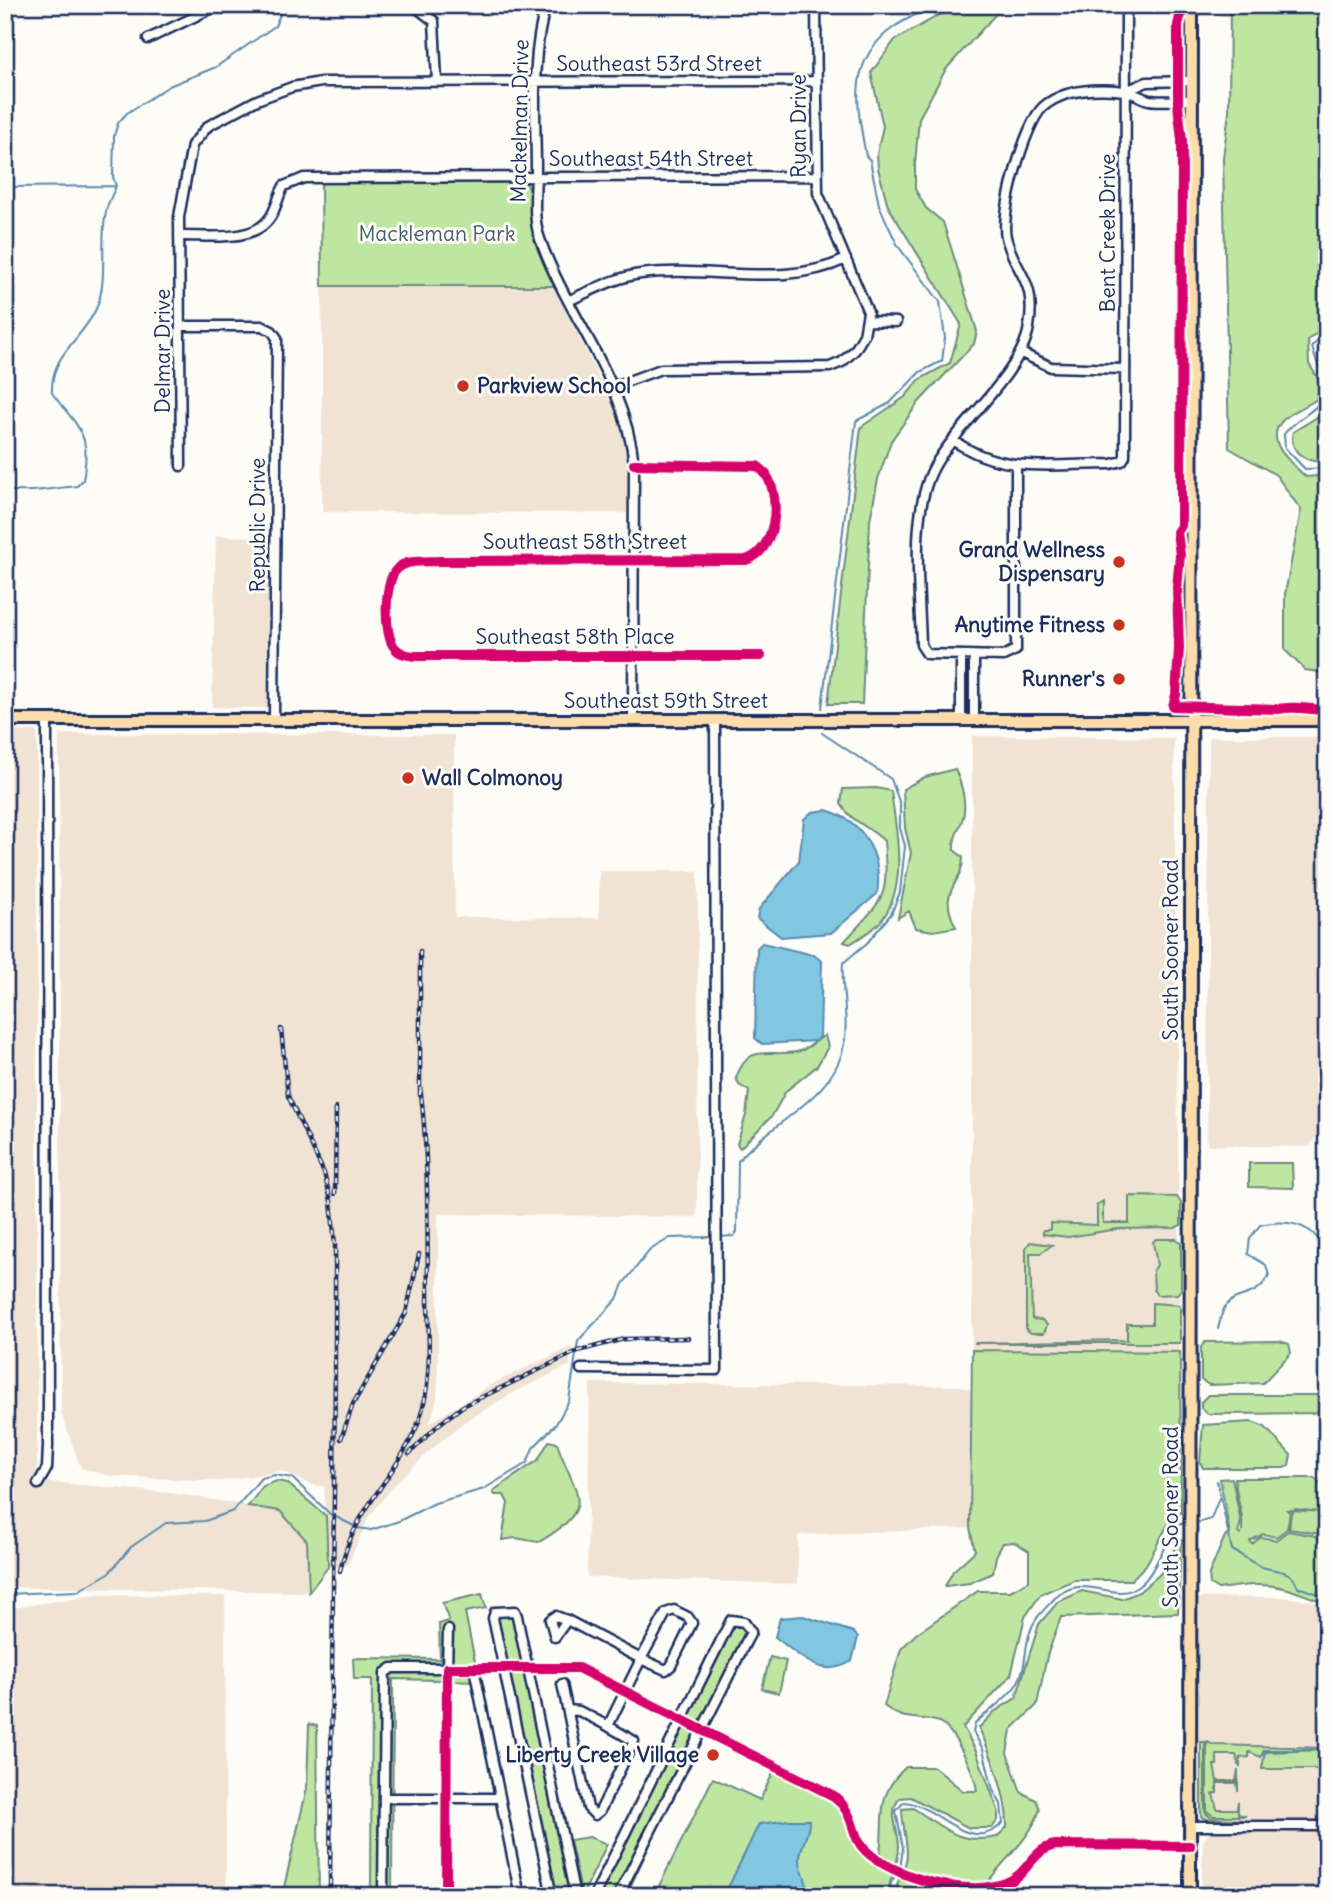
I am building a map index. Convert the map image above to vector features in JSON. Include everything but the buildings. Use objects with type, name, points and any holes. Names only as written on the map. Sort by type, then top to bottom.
[{"type":"main road","name":"South Sooner Road","points":[[1190,1896],[1192,5]]},
{"type":"main road","name":"Southeast 59th Street","points":[[5,720],[1327,720]]},
{"type":"street","points":[[148,39],[219,5]]},
{"type":"street","points":[[413,5],[434,21],[437,81]]},
{"type":"street","name":"Mackelman Drive","points":[[546,5],[538,44],[536,82],[537,230],[629,428],[634,464],[633,720]]},
{"type":"street","name":"Ryan Drive","points":[[816,5],[816,176],[820,202],[866,304],[867,321]]},
{"type":"street","name":"Bent Creek Drive","points":[[1016,464],[1111,464],[1122,461],[1125,450],[1126,5]]},
{"type":"street","name":"Southeast 53rd Street","points":[[178,236],[188,158],[192,145],[208,126],[257,100],[309,84],[437,81],[816,81]]},
{"type":"street","points":[[1126,91],[1147,82],[1192,81]]},
{"type":"street","points":[[953,440],[988,461],[1016,464],[1017,647],[1014,653],[961,656],[923,652],[920,645],[922,502],[937,460],[1021,353],[1029,329],[1030,297],[1025,276],[1007,243],[1005,226],[1025,135],[1040,111],[1060,97],[1080,91],[1126,91],[1149,100],[1192,100]]},
{"type":"street","name":"Southeast 54th Street","points":[[178,236],[243,234],[255,230],[270,219],[284,186],[298,178],[816,176]]},
{"type":"street","name":"Delmar Drive","points":[[178,236],[182,326],[181,466]]},
{"type":"street","points":[[570,300],[606,284],[640,274],[801,272],[822,269],[846,259]]},
{"type":"street","points":[[611,387],[661,369],[830,366],[842,362],[855,350],[864,335],[867,321],[896,322]]},
{"type":"street","name":"Republic Drive","points":[[182,326],[251,326],[272,331],[277,338],[274,720]]},
{"type":"street","points":[[1021,353],[1051,367],[1125,369]]},
{"type":"street","name":"Southeast 58th Street","points":[[393,646],[387,624],[388,589],[395,570],[404,565],[429,562],[746,561],[764,551],[773,532],[773,488],[768,475],[748,464],[634,464]]},
{"type":"street","name":"Southeast 58th Place","points":[[393,646],[401,653],[415,656],[761,656]]},
{"type":"street","points":[[961,656],[961,720]]},
{"type":"street","points":[[974,656],[974,720]]},
{"type":"street","points":[[38,1484],[47,1468],[48,1446],[47,720]]},
{"type":"street","points":[[581,1369],[717,1370],[715,720]]},
{"type":"street","points":[[552,1896],[493,1615],[509,1609],[515,1611],[517,1616],[575,1896]]},
{"type":"street","points":[[567,1620],[641,1659],[663,1670],[669,1669],[691,1620],[674,1611],[666,1613],[641,1659],[608,1726]]},
{"type":"street","points":[[594,1896],[731,1620],[744,1622],[751,1632],[618,1896]]},
{"type":"street","points":[[446,1896],[448,1630]]},
{"type":"street","points":[[383,1896],[385,1672],[392,1668],[578,1668],[834,1796],[847,1807],[860,1844],[883,1861],[930,1884],[988,1886],[1014,1879],[1039,1851],[1055,1844],[1190,1846]]},
{"type":"street","points":[[474,1668],[520,1896]]},
{"type":"street","points":[[562,1684],[588,1808],[594,1815],[600,1811],[634,1741],[579,1711],[568,1710]]},
{"type":"street","points":[[384,1798],[500,1798]]},
{"type":"street","points":[[1190,1826],[1327,1826]]},
{"type":"shaded area","name":"Parkview School","points":[[322,286],[554,286],[624,429],[629,462],[628,513],[322,512]]},
{"type":"shaded area","points":[[216,536],[269,537],[268,708],[212,707]]},
{"type":"shaded area","points":[[5,731],[37,731],[37,1481],[171,1493],[280,1511],[307,1541],[309,1592],[5,1587]]},
{"type":"shaded area","points":[[59,734],[454,735],[455,917],[599,918],[599,871],[698,871],[697,1217],[438,1214],[438,1377],[437,1399],[430,1423],[492,1384],[572,1346],[570,1365],[509,1395],[464,1422],[431,1450],[396,1483],[368,1518],[348,1565],[328,1567],[324,1486],[311,1485],[282,1471],[222,1481],[110,1476],[81,1468],[61,1413]]},
{"type":"shaded area","points":[[972,736],[1174,738],[1180,1352],[972,1350]]},
{"type":"shaded area","points":[[1209,737],[1327,737],[1327,1121],[1309,1147],[1207,1145]]},
{"type":"shaded area","points":[[590,1383],[959,1386],[972,1390],[970,1528],[798,1535],[798,1584],[587,1577]]},
{"type":"shaded area","points":[[96,1595],[225,1596],[226,1896],[5,1896],[5,1609]]},
{"type":"shaded area","points":[[1283,1597],[1327,1603],[1327,1821],[1207,1821],[1199,1813],[1199,1742],[1190,1741],[1190,1598]]},
{"type":"shaded area","points":[[1327,1832],[1327,1896],[1201,1896],[1203,1842],[1209,1833]]},
{"type":"green space","points":[[957,5],[1004,5],[946,69],[919,118],[915,189],[926,208],[943,222],[977,331],[974,344],[919,402],[891,441],[878,479],[870,520],[862,704],[828,704],[861,427],[905,397],[920,379],[950,363],[961,324],[888,206],[877,154],[883,126],[871,73],[895,40]]},
{"type":"green space","points":[[1230,5],[1327,5],[1327,325],[1308,340],[1309,364],[1320,382],[1317,399],[1284,419],[1276,435],[1281,451],[1306,477],[1327,475],[1327,673],[1305,670],[1285,650],[1285,594],[1301,510],[1276,475],[1229,448],[1223,158],[1229,112]]},
{"type":"green space","name":"Mackleman Park","points":[[525,181],[531,198],[536,244],[554,286],[322,286],[321,182]]},
{"type":"green space","points":[[1327,411],[1327,460],[1307,459],[1294,446],[1293,432]]},
{"type":"green space","points":[[955,769],[964,801],[962,821],[954,846],[954,850],[963,857],[962,867],[949,896],[956,927],[933,931],[916,928],[909,911],[898,918],[911,853],[905,828],[903,789],[925,777]]},
{"type":"green space","points":[[876,788],[891,791],[898,875],[890,907],[881,921],[850,944],[844,942],[875,907],[884,889],[886,861],[884,841],[850,816],[841,804],[843,789]]},
{"type":"green space","points":[[825,1035],[828,1047],[817,1066],[786,1091],[772,1116],[740,1148],[737,1144],[746,1115],[749,1091],[739,1085],[736,1078],[747,1059],[760,1053],[800,1051]]},
{"type":"green space","points":[[1249,1163],[1292,1163],[1293,1188],[1249,1187]]},
{"type":"green space","points":[[1129,1196],[1177,1197],[1181,1203],[1181,1225],[1175,1228],[1118,1229],[1068,1237],[1043,1234],[1043,1230],[1050,1230],[1050,1223],[1097,1225],[1097,1205],[1103,1201],[1103,1223],[1129,1223]]},
{"type":"green space","points":[[1156,1239],[1176,1239],[1181,1243],[1181,1290],[1177,1294],[1157,1295],[1154,1291],[1153,1271],[1157,1265],[1153,1242]]},
{"type":"green space","points":[[1030,1242],[1052,1245],[1041,1253],[1030,1253],[1032,1319],[1042,1320],[1047,1325],[1044,1333],[1031,1333],[1026,1329],[1026,1248]]},
{"type":"green space","points":[[1152,1303],[1180,1305],[1180,1343],[974,1343],[1127,1340],[1127,1324],[1152,1324]]},
{"type":"green space","points":[[1279,1341],[1289,1344],[1291,1353],[1263,1383],[1209,1385],[1201,1380],[1201,1347],[1205,1342]]},
{"type":"green space","points":[[972,1350],[1180,1352],[1181,1513],[1171,1519],[1146,1565],[1131,1580],[1074,1580],[1041,1594],[1025,1617],[1011,1675],[963,1727],[976,1751],[998,1810],[998,1820],[992,1828],[969,1828],[911,1797],[900,1798],[894,1809],[899,1854],[887,1896],[654,1896],[713,1778],[760,1800],[774,1771],[816,1792],[844,1815],[854,1844],[866,1859],[877,1867],[884,1803],[895,1779],[906,1767],[934,1767],[963,1791],[977,1791],[962,1751],[943,1724],[904,1717],[884,1706],[901,1649],[916,1634],[978,1591],[1010,1591],[1029,1581],[1029,1551],[1014,1542],[1003,1543],[996,1556],[993,1573],[970,1583],[945,1586],[953,1571],[975,1551],[970,1528]]},
{"type":"green space","points":[[1208,1395],[1327,1395],[1327,1413],[1208,1414],[1201,1408],[1201,1402]]},
{"type":"green space","points":[[1252,1422],[1265,1427],[1291,1455],[1289,1465],[1284,1468],[1203,1468],[1200,1462],[1203,1425]]},
{"type":"green space","points":[[549,1441],[557,1443],[575,1488],[578,1498],[576,1509],[558,1530],[539,1542],[515,1538],[502,1540],[508,1503],[504,1495],[495,1495],[493,1491],[538,1460]]},
{"type":"green space","points":[[1232,1478],[1241,1522],[1238,1533],[1241,1535],[1242,1521],[1235,1478],[1314,1478],[1327,1489],[1327,1512],[1287,1510],[1290,1513],[1287,1529],[1276,1537],[1263,1534],[1250,1541],[1252,1544],[1261,1537],[1276,1540],[1288,1531],[1327,1538],[1327,1602],[1276,1586],[1251,1585],[1218,1589],[1210,1584],[1209,1574],[1225,1536],[1230,1534],[1220,1479]]},
{"type":"green space","points":[[277,1481],[287,1483],[326,1516],[328,1567],[309,1592],[307,1541],[280,1511],[248,1506],[263,1486]]},
{"type":"green space","points":[[1295,1509],[1327,1513],[1327,1535],[1289,1529],[1291,1513]]},
{"type":"green space","points":[[1181,1538],[1178,1613],[1061,1617],[1047,1656],[1037,1705],[1011,1730],[1007,1753],[1021,1792],[1036,1800],[1040,1809],[1028,1833],[994,1873],[979,1896],[896,1896],[907,1854],[902,1809],[913,1808],[952,1833],[972,1839],[997,1837],[1007,1827],[1002,1790],[979,1728],[994,1712],[1016,1698],[1039,1624],[1058,1602],[1082,1591],[1122,1599],[1139,1592],[1160,1574]]},
{"type":"green space","points":[[482,1594],[486,1608],[465,1612],[479,1681],[393,1679],[392,1896],[371,1896],[372,1679],[354,1679],[353,1658],[440,1659],[439,1624],[449,1621],[442,1603]]},
{"type":"green space","points":[[513,1612],[574,1896],[553,1896],[498,1616]]},
{"type":"green space","points":[[732,1622],[749,1629],[626,1896],[596,1896]]},
{"type":"green space","points":[[770,1657],[786,1661],[779,1693],[762,1689]]},
{"type":"green space","points":[[309,1724],[317,1726],[319,1896],[282,1896],[307,1788]]},
{"type":"green space","points":[[1201,1742],[1205,1742],[1205,1812],[1211,1818],[1244,1820],[1211,1821],[1201,1817]]},
{"type":"green space","points":[[1207,1742],[1214,1745],[1325,1748],[1264,1750],[1261,1757],[1249,1752],[1249,1757],[1240,1758],[1240,1768],[1236,1755],[1217,1755],[1217,1765],[1214,1765],[1217,1781],[1236,1781],[1238,1770],[1238,1791],[1237,1783],[1217,1783],[1217,1793],[1213,1794],[1217,1809],[1237,1809],[1238,1801],[1238,1814],[1246,1816],[1213,1816],[1207,1811]]},
{"type":"green space","points":[[1327,1750],[1327,1769],[1262,1769],[1265,1752]]},
{"type":"green space","points":[[589,1837],[607,1844],[582,1896],[570,1840]]},
{"type":"water","points":[[826,810],[851,823],[868,842],[877,867],[877,894],[831,933],[781,937],[757,918],[759,909],[799,861],[804,819],[812,812]]},
{"type":"water","points":[[762,943],[814,955],[822,961],[820,1037],[816,1041],[762,1044],[755,1038],[757,948]]},
{"type":"water","points":[[803,1616],[853,1632],[858,1637],[852,1661],[841,1666],[821,1667],[802,1658],[775,1637],[780,1618]]},
{"type":"water","points":[[809,1820],[800,1858],[806,1880],[804,1896],[724,1896],[759,1824]]},
{"type":"waterway","points":[[5,490],[33,491],[77,486],[83,480],[84,440],[75,423],[52,393],[53,379],[61,357],[90,320],[100,297],[104,224],[116,186],[113,177],[114,136],[118,123],[127,113],[169,86],[216,67],[275,26],[284,5]]},
{"type":"waterway","points":[[822,708],[856,421],[890,403],[920,372],[942,361],[945,338],[940,302],[898,246],[879,205],[870,160],[866,156],[858,103],[862,70],[868,55],[879,40],[894,27],[932,5]]},
{"type":"waterway","points":[[5,187],[115,186]]},
{"type":"waterway","points":[[1327,333],[1312,346],[1325,385],[1324,399],[1284,434],[1285,448],[1305,469],[1327,468]]},
{"type":"waterway","points":[[718,1237],[734,1236],[737,1232],[738,1161],[817,1092],[831,1076],[840,1059],[846,1029],[843,963],[867,943],[891,914],[900,892],[905,846],[900,828],[900,804],[891,779],[822,733]]},
{"type":"waterway","points":[[1327,1142],[1327,1159]]},
{"type":"waterway","points":[[1218,1329],[1222,1312],[1229,1302],[1251,1293],[1269,1276],[1266,1265],[1248,1254],[1250,1238],[1260,1225],[1298,1225],[1327,1244]]},
{"type":"waterway","points":[[5,1594],[78,1591],[109,1573],[131,1547],[166,1523],[205,1521],[233,1511],[261,1478],[275,1475],[292,1478],[330,1514],[358,1528],[371,1530],[399,1521],[435,1503],[484,1489],[527,1463],[533,1448],[556,1424],[569,1401],[578,1341],[617,1299],[623,1284],[650,1250],[670,1238],[713,1237]]},
{"type":"waterway","points":[[1217,1481],[1232,1550],[1262,1567],[1288,1574],[1298,1587],[1327,1597]]},
{"type":"waterway","points":[[1197,1523],[1211,1519],[1219,1498]]},
{"type":"waterway","points":[[900,1869],[903,1848],[896,1811],[904,1802],[917,1805],[966,1832],[990,1832],[1003,1823],[1001,1804],[993,1790],[983,1749],[973,1732],[975,1724],[1017,1684],[1030,1632],[1040,1614],[1055,1598],[1076,1587],[1117,1592],[1136,1588],[1148,1576],[1174,1531],[1180,1524],[1187,1523]]},
{"type":"waterway","points":[[1261,1757],[1265,1751],[1324,1749]]},
{"type":"waterway","points":[[890,1896],[891,1882],[898,1873]]},
{"type":"railway","points":[[420,951],[420,1095]]},
{"type":"railway","points":[[281,1029],[288,1096],[324,1173],[331,1201],[335,1245],[330,1896]]},
{"type":"railway","points":[[340,1571],[355,1528],[410,1441],[419,1421],[426,1390],[429,1342],[427,1190],[420,1086]]},
{"type":"railway","points":[[335,1194],[336,1107]]},
{"type":"railway","points":[[341,1439],[353,1404],[406,1313],[419,1254]]},
{"type":"railway","points":[[409,1454],[438,1425],[463,1406],[578,1351],[624,1339],[688,1338]]},
{"type":"cycle path","points":[[1183,5],[1178,25],[1178,105],[1182,140],[1181,526],[1177,532],[1180,555],[1177,588],[1179,648],[1173,706],[1327,710]]},
{"type":"cycle path","points":[[634,464],[757,466],[766,474],[774,500],[772,530],[766,543],[757,554],[746,560],[440,561],[406,564],[393,575],[387,596],[387,621],[391,642],[401,653],[415,656],[761,656]]},
{"type":"cycle path","points":[[446,1896],[447,1668],[578,1668],[834,1796],[846,1811],[865,1850],[894,1869],[932,1883],[972,1888],[1006,1883],[1020,1874],[1040,1852],[1055,1845],[1190,1846]]},
{"type":"place","name":"Parkview School","points":[[463,386]]},
{"type":"place","name":"Grand Wellness Dispensary","points":[[1119,562]]},
{"type":"place","name":"Anytime Fitness","points":[[1119,625]]},
{"type":"place","name":"Runner's","points":[[1119,679]]},
{"type":"place","name":"Wall Colmonoy","points":[[408,778]]},
{"type":"place","name":"Liberty Creek Village","points":[[713,1755]]}]
